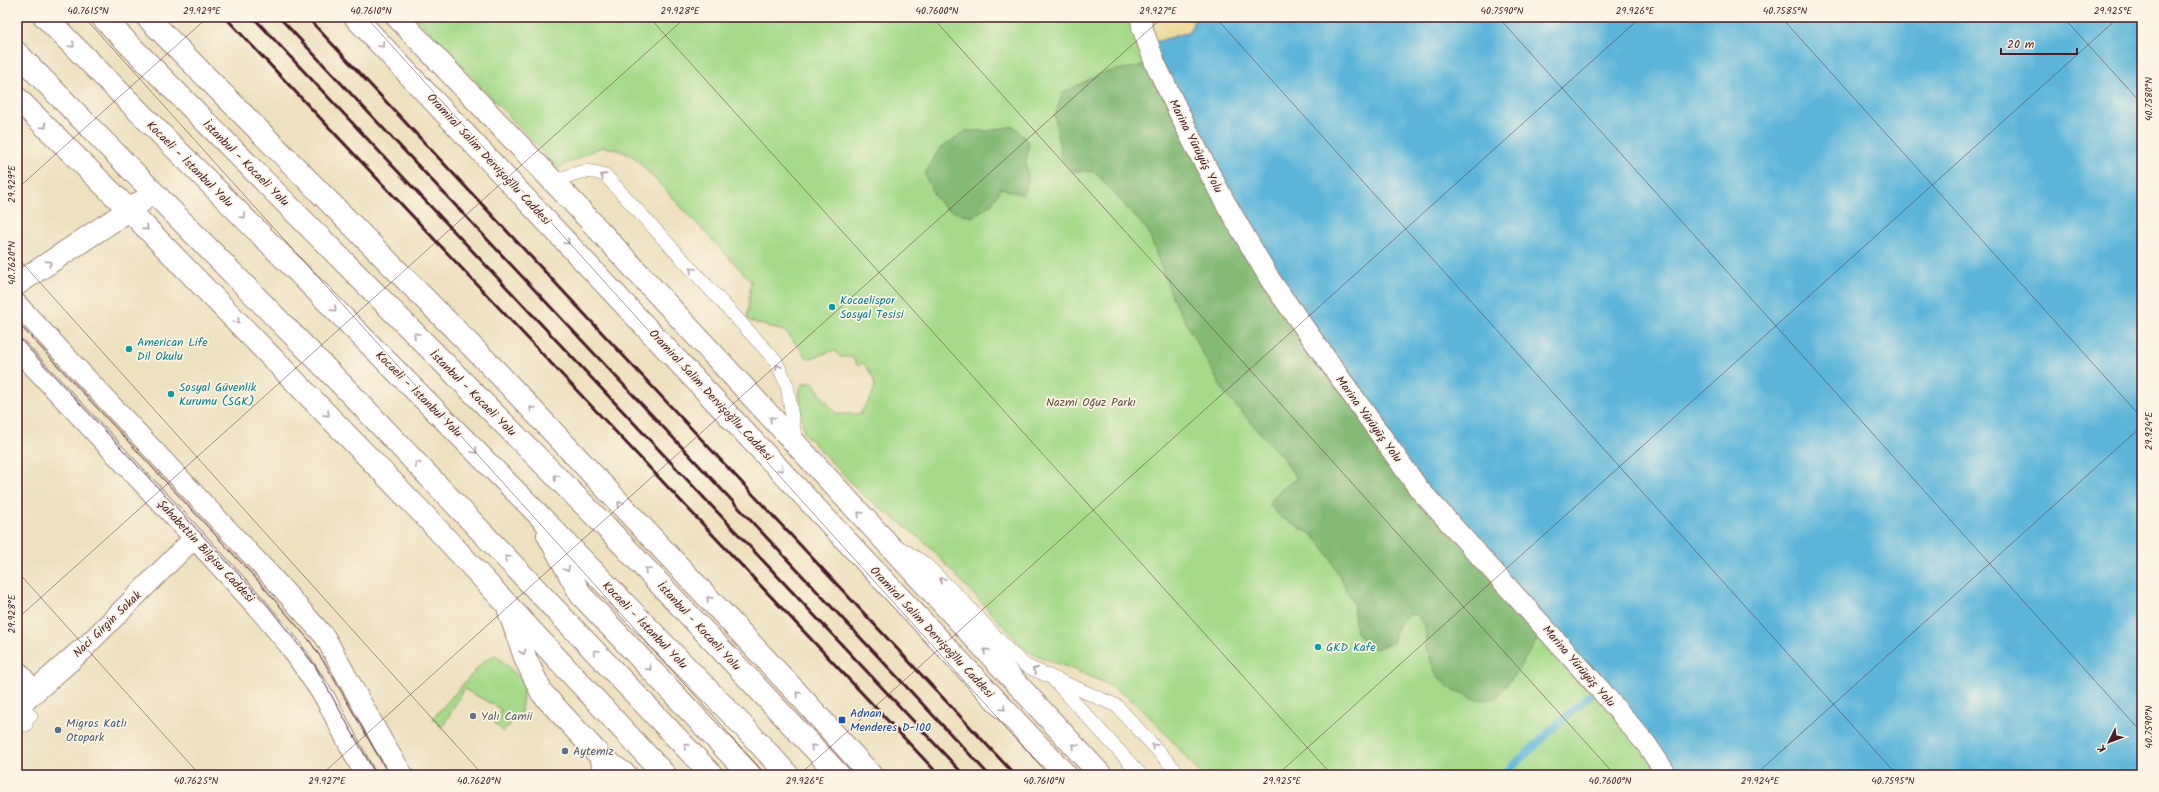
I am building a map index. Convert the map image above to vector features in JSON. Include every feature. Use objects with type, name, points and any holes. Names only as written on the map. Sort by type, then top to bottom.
[{"type":"main road","name":"Kocaeli - İstanbul Yolu","points":[[45,17],[534,510],[740,722],[788,775]]},
{"type":"main road","name":"İstanbul - Kocaeli Yolu","points":[[102,17],[610,532],[839,775]]},
{"type":"main road","points":[[147,17],[496,371],[871,775]]},
{"type":"main road","name":"Oramiral Salim Dervişoğllu Caddesi","points":[[355,17],[1066,775]]},
{"type":"main road","points":[[397,17],[554,182],[1101,775]]},
{"type":"main road","points":[[17,53],[353,397],[712,775]]},
{"type":"main road","points":[[17,98],[130,211],[426,517],[665,775]]},
{"type":"main road","points":[[17,284],[130,211],[152,192]]},
{"type":"main road","points":[[534,510],[581,595],[750,775]]},
{"type":"main road","points":[[506,602],[526,660],[542,693],[603,767],[626,775]]},
{"type":"main road","name":"Naci Girgin Sokak","points":[[22,715],[34,692],[82,649]]},
{"type":"main road","points":[[17,672],[34,692]]},
{"type":"street","name":"Marina Yürüyüş Yolu","points":[[1140,17],[1155,63],[1189,133],[1225,202],[1271,281],[1419,490],[1582,669],[1648,745],[1667,775]]},
{"type":"street","points":[[17,304],[272,577],[324,637],[384,744],[404,775]]},
{"type":"street","name":"Şahabettin Bilgisu Caddesi","points":[[17,349],[258,608],[306,668],[325,698],[365,775]]},
{"type":"street","name":"Naci Girgin Sokak","points":[[82,649],[194,538]]},
{"type":"lane","points":[[554,182],[578,172],[593,170],[605,175],[610,180],[776,361],[787,385],[797,445]]},
{"type":"lane","points":[[880,536],[924,563],[963,601],[1010,652],[1026,666],[1117,706],[1180,775]]},
{"type":"lane","points":[[1051,677],[1141,775]]},
{"type":"green space","name":"Nazmi Oğuz Parkı","points":[[415,17],[1141,17],[1667,775],[1202,775],[1155,722],[1134,702],[1123,694],[1091,677],[1033,654],[1023,647],[924,541],[862,494],[804,433],[799,391],[804,383],[814,383],[823,398],[837,414],[860,414],[873,394],[874,388],[873,377],[863,363],[858,366],[852,357],[840,357],[835,350],[808,359],[786,332],[747,320],[751,281],[634,157],[616,149],[601,147],[558,168]]},
{"type":"green space","points":[[1155,63],[1545,627],[1516,673],[1496,698],[1477,700],[1448,687],[1436,674],[1426,648],[1425,626],[1416,614],[1407,615],[1398,625],[1393,643],[1374,649],[1356,632],[1353,602],[1329,556],[1313,535],[1280,517],[1269,504],[1280,490],[1297,479],[1283,458],[1225,394],[1173,299],[1148,231],[1095,172],[1073,171],[1061,158],[1055,115],[1063,93],[1102,73]]},
{"type":"green space","points":[[1014,126],[1029,143],[1026,163],[1028,182],[1022,195],[1001,188],[992,203],[973,217],[953,211],[941,204],[933,193],[925,174],[939,149],[966,131],[987,131]]},
{"type":"green space","points":[[496,655],[524,682],[521,712],[503,732],[494,723],[501,709],[464,689],[442,728],[433,718],[485,660]]},
{"type":"sand","points":[[1141,17],[1195,17],[1190,32],[1148,44]]},
{"type":"water","points":[[1195,17],[2142,17],[2142,775],[1667,775],[1419,489],[1271,281],[1148,44],[1190,32]]},
{"type":"waterway","points":[[1503,775],[1598,687]]},
{"type":"tram line","points":[[17,322],[260,583],[309,640],[326,665],[389,775]]},
{"type":"tram line","points":[[17,336],[268,606],[315,666],[376,775]]},
{"type":"railway","points":[[225,17],[939,775]]},
{"type":"railway","points":[[253,17],[964,775]]},
{"type":"railway","points":[[279,17],[989,775]]},
{"type":"railway","points":[[307,17],[1015,775]]},
{"type":"place","name":"Kocaelispor Sosyal Tesisi","points":[[832,307]]},
{"type":"place","name":"American Life Dil Okulu","points":[[129,349]]},
{"type":"place","name":"Sosyal Güvenlik Kurumu (SGK)","points":[[171,394]]},
{"type":"place","name":"GKD Kafe","points":[[1318,647]]},
{"type":"place","name":"Yalı Camii","points":[[473,716]]},
{"type":"place","name":"Adnan Menderes D-100","points":[[842,720]]},
{"type":"place","name":"Migros Katlı Otopark","points":[[58,730]]},
{"type":"place","name":"Aytemiz","points":[[565,751]]}]
